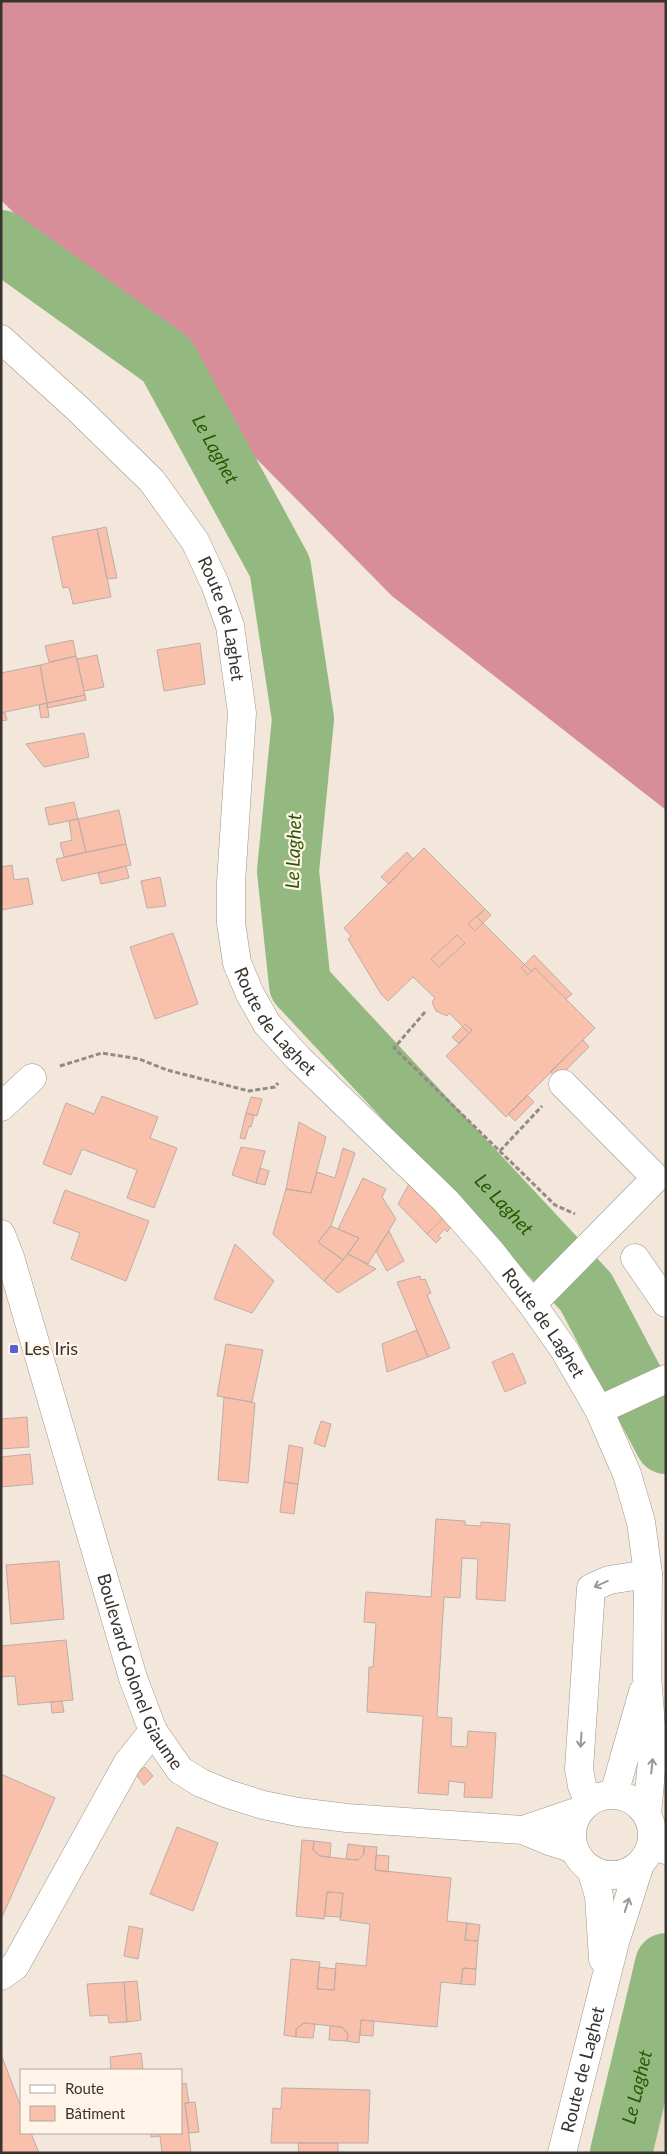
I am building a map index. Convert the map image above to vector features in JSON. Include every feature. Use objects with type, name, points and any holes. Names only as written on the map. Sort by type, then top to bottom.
[{"type":"main road","name":"Route de Laghet","points":[[1,339],[152,481],[195,541],[215,584],[230,626],[242,713],[231,883],[231,923],[237,963],[250,994],[267,1024],[300,1059],[446,1201],[491,1252],[539,1298],[565,1351],[607,1406],[641,1522],[648,1574],[647,1676],[653,1750],[647,1814]]},
{"type":"main road","points":[[1,1107],[32,1078]]},
{"type":"main road","points":[[539,1298],[656,1178],[563,1084]]},
{"type":"main road","name":"Boulevard Colonel Giaume","points":[[1,1234],[30,1325],[133,1678],[153,1731],[180,1770],[201,1783],[263,1805],[298,1812],[347,1818],[523,1830],[552,1842],[583,1859]]},
{"type":"main road","points":[[635,1258],[666,1303]]},
{"type":"main road","points":[[607,1406],[666,1379]]},
{"type":"main road","points":[[594,1802],[582,1786],[579,1769],[591,1588],[609,1580],[648,1574]]},
{"type":"main road","name":"Route de Laghet","points":[[594,1802],[647,1676]]},
{"type":"main road","points":[[1,1976],[15,1966],[127,1764],[153,1731]]},
{"type":"main road","points":[[633,1801],[647,1814],[652,1829],[653,1853],[630,1871],[616,1875],[604,1875],[583,1859],[572,1836],[574,1823],[594,1802],[633,1801]]},
{"type":"main road","name":"Boulevard Colonel Giaume","points":[[523,1830],[594,1802]]},
{"type":"main road","name":"Route de Laghet","points":[[562,2153],[615,1942],[653,1853]]},
{"type":"main road","name":"Route de Laghet","points":[[583,1859],[599,1896],[604,1985]]},
{"type":"path","points":[[425,1012],[394,1048],[555,1205],[601,1234]]},
{"type":"path","points":[[64,1064],[102,1053],[139,1060],[168,1070],[249,1091]]},
{"type":"path","points":[[500,1151],[563,1084]]},
{"type":"shaded area","points":[[1,1],[666,1],[666,810],[392,596],[1,200]]},
{"type":"shaded area","points":[[659,2074],[666,2077],[666,2153],[646,2153]]},
{"type":"building","points":[[106,527],[117,578],[107,579],[97,529]]},
{"type":"building","points":[[97,529],[111,597],[73,604],[69,587],[63,588],[52,537]]},
{"type":"building","points":[[73,640],[76,656],[49,662],[45,646]]},
{"type":"building","points":[[200,643],[205,684],[164,691],[157,650]]},
{"type":"building","points":[[97,655],[104,687],[84,691],[77,659]]},
{"type":"building","points":[[76,656],[85,695],[47,703],[40,665]]},
{"type":"building","points":[[40,665],[47,703],[1,713],[1,673]]},
{"type":"building","points":[[85,695],[86,700],[47,708],[47,703]]},
{"type":"building","points":[[47,703],[49,717],[41,718],[39,705]]},
{"type":"building","points":[[1,713],[5,713],[7,720],[1,721]]},
{"type":"building","points":[[84,733],[89,757],[44,767],[26,744]]},
{"type":"building","points":[[74,802],[78,819],[49,825],[45,808]]},
{"type":"building","points":[[119,810],[126,844],[86,852],[78,819]]},
{"type":"building","points":[[78,819],[86,852],[64,857],[60,843],[72,840],[69,821]]},
{"type":"building","points":[[126,844],[131,865],[62,881],[56,859]]},
{"type":"building","points":[[424,848],[485,909],[477,917],[531,971],[535,968],[595,1028],[506,1117],[446,1056],[469,1033],[449,1013],[447,1016],[436,1011],[432,1002],[435,998],[413,977],[388,1001],[381,994],[348,939],[351,936],[344,928]]},
{"type":"building","points":[[407,852],[413,859],[389,884],[381,877]]},
{"type":"building","points":[[12,865],[14,880],[28,878],[33,904],[1,910],[1,867]]},
{"type":"building","points":[[126,866],[129,878],[101,884],[98,873]]},
{"type":"building","points":[[160,877],[166,906],[147,908],[141,881]]},
{"type":"building","points":[[485,909],[491,915],[475,931],[468,924]]},
{"type":"building","points":[[173,933],[198,1004],[155,1019],[130,947]]},
{"type":"building","points":[[457,935],[465,943],[439,967],[431,959]]},
{"type":"building","points":[[534,955],[572,994],[566,999],[535,968],[528,975],[521,968]]},
{"type":"building","points":[[465,1024],[472,1030],[459,1044],[452,1037]]},
{"type":"building","points":[[583,1040],[589,1047],[557,1079],[550,1072]]},
{"type":"building","points":[[527,1095],[534,1102],[515,1121],[508,1114]]},
{"type":"building","points":[[102,1096],[158,1117],[150,1138],[177,1148],[154,1208],[127,1198],[137,1170],[82,1149],[71,1175],[43,1164],[66,1103],[94,1114]]},
{"type":"building","points":[[251,1097],[262,1099],[257,1116],[246,1113]]},
{"type":"building","points":[[246,1113],[254,1116],[245,1139],[240,1138]]},
{"type":"building","points":[[299,1122],[326,1137],[311,1193],[286,1189]]},
{"type":"building","points":[[241,1147],[265,1151],[256,1183],[232,1175]]},
{"type":"building","points":[[343,1148],[355,1153],[331,1226],[318,1242],[343,1260],[324,1281],[273,1234],[286,1189],[311,1193],[317,1172],[335,1178]]},
{"type":"building","points":[[260,1168],[269,1171],[265,1185],[256,1183]]},
{"type":"building","points":[[363,1178],[386,1189],[382,1197],[396,1219],[368,1264],[348,1254],[359,1238],[338,1229]]},
{"type":"building","points":[[409,1184],[443,1218],[427,1234],[398,1204]]},
{"type":"building","points":[[65,1190],[149,1221],[126,1281],[71,1259],[80,1233],[53,1223]]},
{"type":"building","points":[[443,1218],[451,1227],[447,1232],[445,1229],[438,1236],[441,1238],[436,1243],[427,1234]]},
{"type":"building","points":[[331,1226],[359,1238],[343,1260],[318,1242]]},
{"type":"building","points":[[389,1231],[404,1261],[387,1271],[376,1251]]},
{"type":"building","points":[[235,1244],[274,1281],[252,1313],[214,1299]]},
{"type":"building","points":[[348,1254],[376,1269],[338,1293],[324,1281]]},
{"type":"building","points":[[420,1276],[421,1280],[425,1279],[431,1293],[427,1295],[450,1348],[428,1357],[397,1282]]},
{"type":"building","points":[[417,1330],[428,1357],[387,1372],[382,1344]]},
{"type":"building","points":[[226,1344],[263,1350],[252,1402],[217,1396]]},
{"type":"building","points":[[513,1353],[526,1383],[505,1392],[492,1362]]},
{"type":"building","points":[[224,1397],[255,1403],[248,1483],[218,1480]]},
{"type":"building","points":[[27,1417],[29,1447],[1,1449],[1,1419]]},
{"type":"building","points":[[321,1421],[331,1424],[325,1447],[314,1443]]},
{"type":"building","points":[[289,1445],[303,1448],[298,1484],[284,1482]]},
{"type":"building","points":[[30,1454],[33,1484],[1,1487],[1,1457]]},
{"type":"building","points":[[284,1482],[298,1484],[294,1514],[280,1512]]},
{"type":"building","points":[[436,1519],[465,1521],[465,1525],[481,1526],[481,1522],[510,1524],[505,1601],[476,1599],[478,1559],[462,1558],[460,1598],[444,1597],[437,1717],[452,1718],[451,1746],[467,1747],[468,1731],[496,1733],[492,1798],[464,1797],[465,1783],[449,1781],[448,1795],[418,1793],[423,1716],[367,1712],[369,1667],[373,1667],[376,1623],[364,1622],[366,1592],[431,1597]]},
{"type":"building","points":[[59,1561],[64,1619],[11,1624],[6,1565]]},
{"type":"building","points":[[66,1640],[73,1700],[18,1705],[15,1676],[1,1677],[1,1646]]},
{"type":"building","points":[[62,1701],[64,1712],[52,1713],[51,1702]]},
{"type":"building","points":[[145,1767],[153,1776],[144,1785],[136,1774]]},
{"type":"building","points":[[1,1774],[55,1798],[1,1919]]},
{"type":"building","points":[[177,1827],[218,1843],[193,1911],[150,1894]]},
{"type":"building","points":[[302,1840],[314,1841],[313,1850],[320,1856],[346,1859],[358,1860],[364,1854],[364,1846],[377,1847],[375,1870],[451,1878],[447,1921],[467,1923],[465,1940],[478,1941],[476,1969],[463,1968],[461,1984],[441,1982],[437,2027],[361,2020],[359,2043],[347,2041],[348,2034],[342,2027],[304,2023],[296,2029],[296,2037],[284,2035],[291,1959],[320,1962],[317,1989],[334,1990],[336,1963],[366,1966],[370,1924],[340,1920],[343,1893],[327,1892],[324,1919],[296,1916]]},
{"type":"building","points":[[314,1841],[331,1843],[330,1857],[320,1856],[313,1850]]},
{"type":"building","points":[[348,1844],[364,1846],[364,1854],[358,1860],[346,1859]]},
{"type":"building","points":[[376,1855],[389,1856],[388,1872],[375,1870]]},
{"type":"building","points":[[327,1892],[343,1893],[341,1917],[325,1916]]},
{"type":"building","points":[[467,1923],[480,1925],[478,1941],[465,1940]]},
{"type":"building","points":[[129,1926],[143,1929],[138,1959],[124,1956]]},
{"type":"building","points":[[319,1967],[336,1969],[334,1990],[317,1989]]},
{"type":"building","points":[[463,1968],[476,1969],[475,1985],[461,1984]]},
{"type":"building","points":[[137,1981],[141,2020],[127,2022],[124,1982]]},
{"type":"building","points":[[124,1982],[127,2022],[109,2023],[108,2015],[90,2016],[87,1984]]},
{"type":"building","points":[[361,2020],[374,2021],[373,2036],[360,2035]]},
{"type":"building","points":[[304,2023],[315,2024],[313,2038],[296,2037],[296,2029]]},
{"type":"building","points":[[330,2026],[342,2027],[348,2034],[347,2041],[329,2040]]},
{"type":"building","points":[[141,2053],[143,2069],[111,2069],[110,2057]]},
{"type":"building","points":[[1,2054],[20,2104],[20,2134],[31,2134],[39,2153],[1,2153]]},
{"type":"building","points":[[186,2083],[189,2103],[185,2103],[191,2153],[162,2153],[160,2136],[151,2137],[151,2134],[182,2134],[182,2084]]},
{"type":"building","points":[[282,2088],[370,2090],[368,2143],[271,2143],[273,2108],[281,2109]]},
{"type":"building","points":[[195,2102],[199,2132],[189,2133],[185,2103]]},
{"type":"building","points":[[298,2143],[338,2143],[338,2153],[299,2153]]},
{"type":"waterway","name":"Le Laghet","points":[[1,241],[167,360],[280,567],[303,719],[288,871],[300,985],[586,1292],[666,1443]]},
{"type":"waterway","name":"Le Laghet","points":[[621,2153],[666,1964]]},
{"type":"place","name":"Les Iris","points":[[14,1349]]}]
